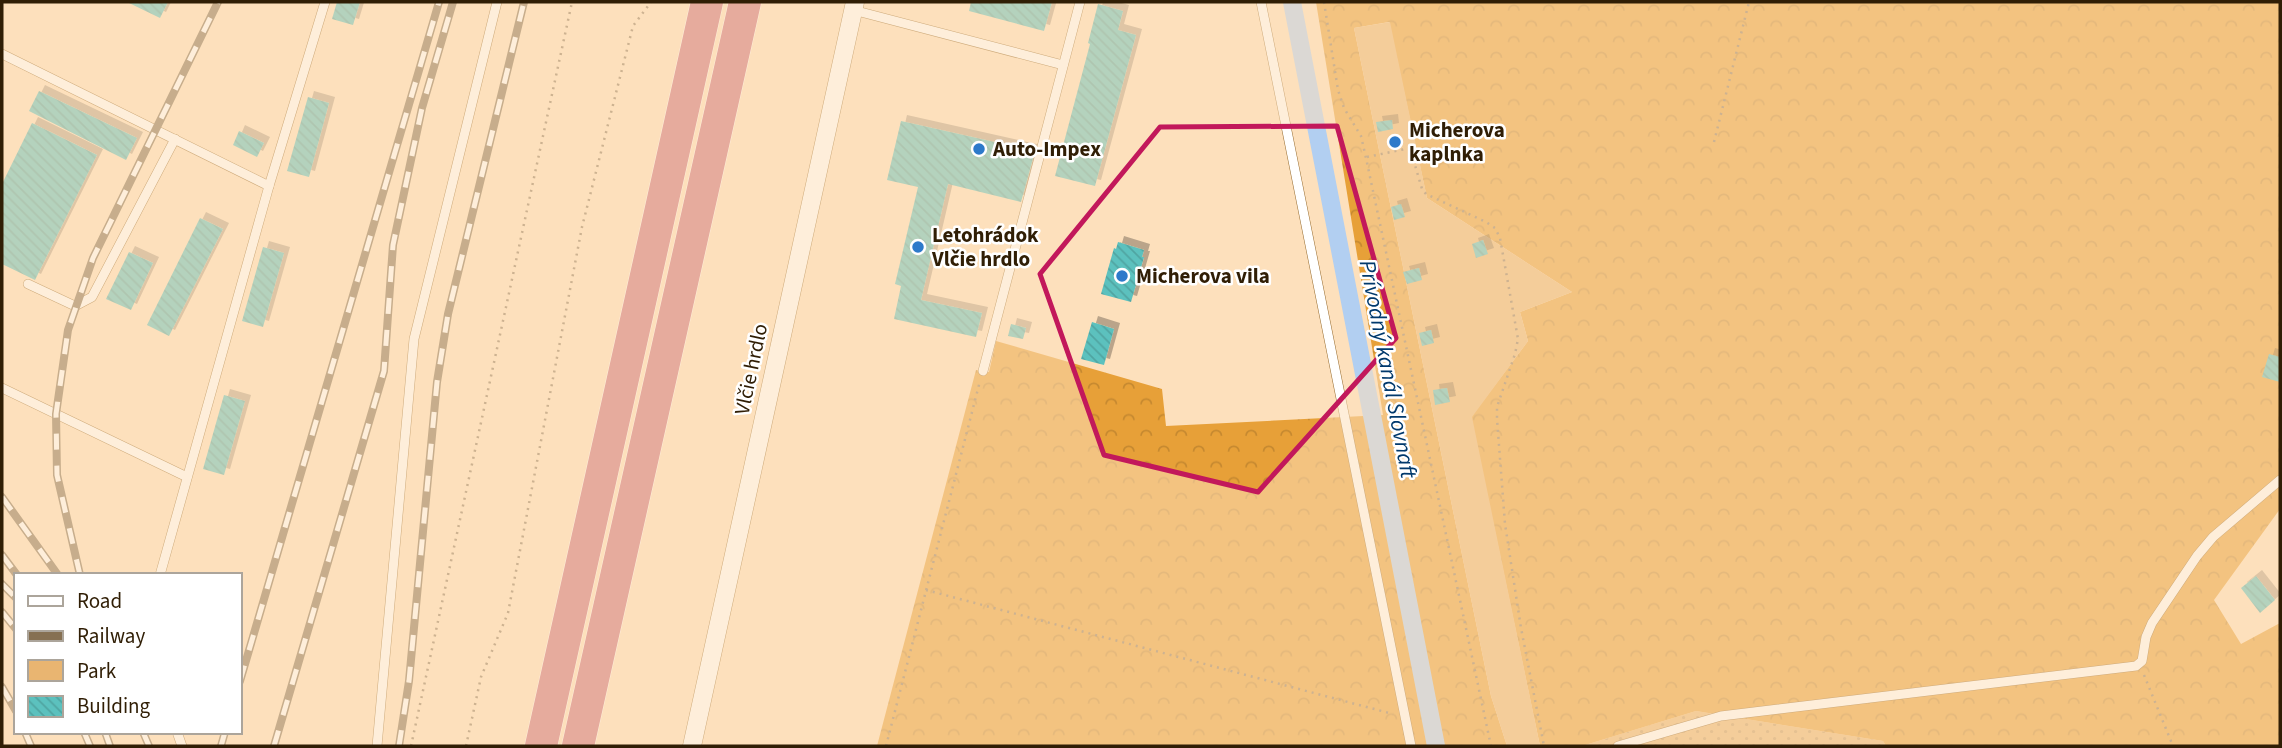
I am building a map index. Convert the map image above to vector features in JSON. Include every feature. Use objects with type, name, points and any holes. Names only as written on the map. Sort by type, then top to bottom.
[{"type":"highway","points":[[541,746],[707,2]]},
{"type":"highway","points":[[579,746],[745,2]]},
{"type":"street","name":"Vlčie hrdlo","points":[[692,746],[854,6]]},
{"type":"lane","points":[[161,573],[325,2]]},
{"type":"lane","points":[[377,746],[414,339],[497,2]]},
{"type":"lane","points":[[982,371],[1080,2]]},
{"type":"lane","points":[[1261,2],[1411,746]]},
{"type":"lane","points":[[854,6],[1063,65]]},
{"type":"lane","points":[[2,54],[270,186]]},
{"type":"lane","points":[[28,284],[75,306],[92,298],[175,139]]},
{"type":"lane","points":[[2,388],[187,477]]},
{"type":"lane","points":[[1618,746],[1721,716],[2140,664],[2152,623],[2197,556],[2213,537],[2280,480]]},
{"type":"path","points":[[411,746],[572,2]]},
{"type":"path","points":[[466,746],[481,677],[508,612],[582,226],[633,26],[651,2]]},
{"type":"path","points":[[1324,2],[1338,90],[1344,108],[1361,136],[1366,158],[1491,746]]},
{"type":"path","points":[[1714,142],[1749,2]]},
{"type":"path","points":[[1366,158],[1410,148],[1422,189],[1426,194],[1486,222],[1500,238],[1518,339],[1497,407],[1505,524],[1521,628],[1544,746]]},
{"type":"path","points":[[886,746],[982,371]]},
{"type":"path","points":[[926,590],[1405,717]]},
{"type":"path","points":[[2140,664],[2173,746]]},
{"type":"highlighted area","points":[[1337,126],[1396,338],[1258,492],[1104,455],[1040,274],[1160,127]]},
{"type":"green space","points":[[1316,2],[2280,2],[2280,509],[2214,600],[2241,644],[2280,623],[2280,746],[1886,746],[1883,741],[1696,711],[1582,746],[1540,746],[1471,417],[1528,341],[1520,312],[1572,292],[1427,198],[1389,22],[1354,28],[1491,696],[1507,746],[877,746],[976,370],[989,372],[996,341],[1162,389],[1166,426],[1383,415]]},
{"type":"green space","points":[[1390,22],[1427,198],[1572,292],[1520,312],[1528,341],[1472,417],[1540,746],[1507,746],[1491,696],[1354,28]]},
{"type":"green space","points":[[1696,711],[1883,741],[1886,746],[1582,746]]},
{"type":"building","points":[[127,2],[168,2],[160,18]]},
{"type":"building","points":[[337,2],[360,2],[353,25],[332,19]]},
{"type":"building","points":[[971,2],[1052,2],[1044,31],[969,11]]},
{"type":"building","points":[[1098,4],[1123,11],[1118,30],[1136,35],[1095,186],[1055,176]]},
{"type":"building","points":[[39,91],[137,138],[126,160],[29,111]]},
{"type":"building","points":[[308,97],[329,103],[309,177],[287,171]]},
{"type":"building","points":[[1392,120],[1393,129],[1378,132],[1376,122]]},
{"type":"building","points":[[901,121],[1035,151],[1021,202],[948,184],[921,300],[982,313],[976,337],[894,319],[901,286],[895,284],[918,187],[887,180]]},
{"type":"building","points":[[32,123],[97,155],[35,280],[2,264],[2,184]]},
{"type":"building","points":[[239,131],[264,143],[257,157],[233,145]]},
{"type":"building","points":[[1401,204],[1405,217],[1394,220],[1391,207]]},
{"type":"building","points":[[200,218],[223,229],[169,336],[147,325]]},
{"type":"building","points":[[1483,240],[1488,254],[1476,258],[1472,244]]},
{"type":"building","name":"Micherova vila","points":[[1118,242],[1144,250],[1131,302],[1101,294]]},
{"type":"building","points":[[263,247],[284,253],[263,327],[242,321]]},
{"type":"building","points":[[129,252],[153,263],[131,310],[106,299]]},
{"type":"building","points":[[1419,268],[1422,280],[1407,284],[1403,272]]},
{"type":"building","points":[[1092,322],[1114,329],[1104,365],[1081,359]]},
{"type":"building","points":[[1011,324],[1026,328],[1023,339],[1008,336]]},
{"type":"building","points":[[1431,330],[1434,343],[1422,346],[1419,333]]},
{"type":"building","points":[[2269,354],[2280,357],[2280,382],[2262,377]]},
{"type":"building","points":[[1447,388],[1450,402],[1435,405],[1433,390]]},
{"type":"building","points":[[224,395],[245,401],[224,475],[203,469]]},
{"type":"building","points":[[2256,576],[2275,600],[2260,613],[2241,588]]},
{"type":"waterway","name":"Prívodný kanál Slovnaft","points":[[1292,2],[1436,746]]},
{"type":"railway","points":[[80,573],[57,475],[56,414],[68,330],[93,258],[218,2]]},
{"type":"railway","points":[[242,674],[439,2]]},
{"type":"railway","points":[[274,746],[384,371],[393,245],[422,108],[453,2]]},
{"type":"railway","points":[[399,746],[409,681],[437,382],[448,314],[524,2]]},
{"type":"railway","points":[[2,497],[57,573]]},
{"type":"railway","points":[[2,555],[16,573]]},
{"type":"railway","points":[[2,584],[14,596]]},
{"type":"railway","points":[[2,612],[14,627]]},
{"type":"railway","points":[[2,687],[14,708]]},
{"type":"railway","points":[[26,734],[31,746]]},
{"type":"railway","points":[[85,734],[90,746]]},
{"type":"railway","points":[[106,734],[110,746]]},
{"type":"railway","points":[[144,734],[149,746]]},
{"type":"railway","points":[[221,746],[224,734]]},
{"type":"place","name":"Micherova kaplnka","points":[[1395,142]]},
{"type":"place","name":"Auto-Impex","points":[[979,149]]},
{"type":"place","name":"Letohrádok Vlčie hrdlo","points":[[918,247]]},
{"type":"place","name":"Micherova vila","points":[[1122,276]]}]
